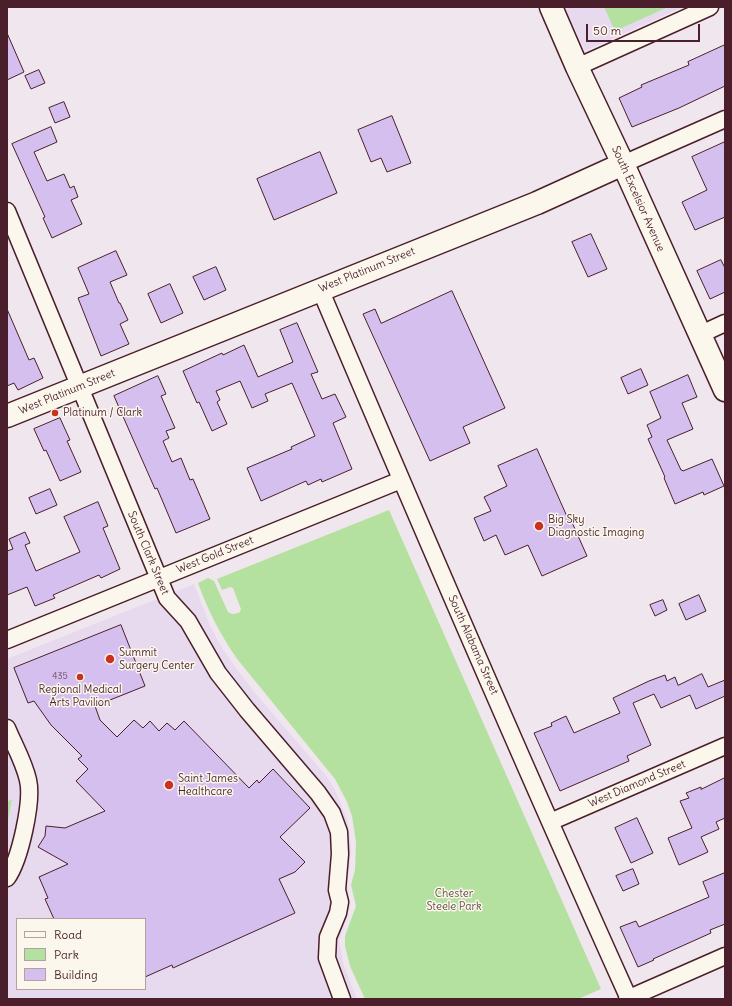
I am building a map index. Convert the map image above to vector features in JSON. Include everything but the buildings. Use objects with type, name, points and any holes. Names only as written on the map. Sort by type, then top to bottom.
[{"type":"street","name":"South Excelsior Avenue","points":[[551,7],[725,390]]},
{"type":"street","points":[[577,67],[710,7]]},
{"type":"street","name":"West Platinum Street","points":[[7,416],[536,203],[725,119]]},
{"type":"street","name":"South Clark Street","points":[[7,211],[167,598],[188,621],[218,674],[318,794],[332,813],[339,832],[340,854],[337,890],[340,902],[338,913],[328,937],[327,958],[342,999]]},
{"type":"street","name":"South Alabama Street","points":[[320,289],[401,480],[628,999]]},
{"type":"street","points":[[699,334],[725,323]]},
{"type":"street","name":"West Gold Street","points":[[7,640],[401,480]]},
{"type":"street","points":[[7,728],[24,768],[28,781],[29,796],[13,851],[12,869],[7,878]]},
{"type":"street","name":"West Diamond Street","points":[[550,822],[725,746]]},
{"type":"street","points":[[628,999],[725,956]]},
{"type":"shaded area","points":[[565,7],[683,7],[585,51]]},
{"type":"shaded area","name":"Saint James Healthcare","points":[[194,584],[209,623],[219,643],[256,694],[328,778],[336,792],[347,819],[351,843],[350,866],[347,881],[350,908],[339,941],[344,966],[357,999],[7,999],[7,659]]},
{"type":"green space","points":[[604,7],[668,7],[615,31]]},
{"type":"green space","name":"Chester Steele Park","points":[[389,510],[601,989],[578,999],[365,999],[350,966],[345,946],[345,936],[356,906],[351,885],[355,870],[356,842],[352,816],[347,802],[335,779],[238,660],[215,623],[198,583],[208,578],[214,581],[228,612],[236,614],[240,612],[241,609],[233,588],[230,587],[222,590],[217,579]]},
{"type":"green space","points":[[12,799],[7,825],[7,802]]},
{"type":"place","name":"Platinum / Clark","points":[[55,413]]},
{"type":"place","name":"Big Sky Diagnostic Imaging","points":[[539,526]]},
{"type":"place","name":"Summit Surgery Center","points":[[110,659]]},
{"type":"place","name":"Regional Medical Arts Pavilion","points":[[80,677]]},
{"type":"place","name":"Saint James Healthcare","points":[[169,785]]}]
